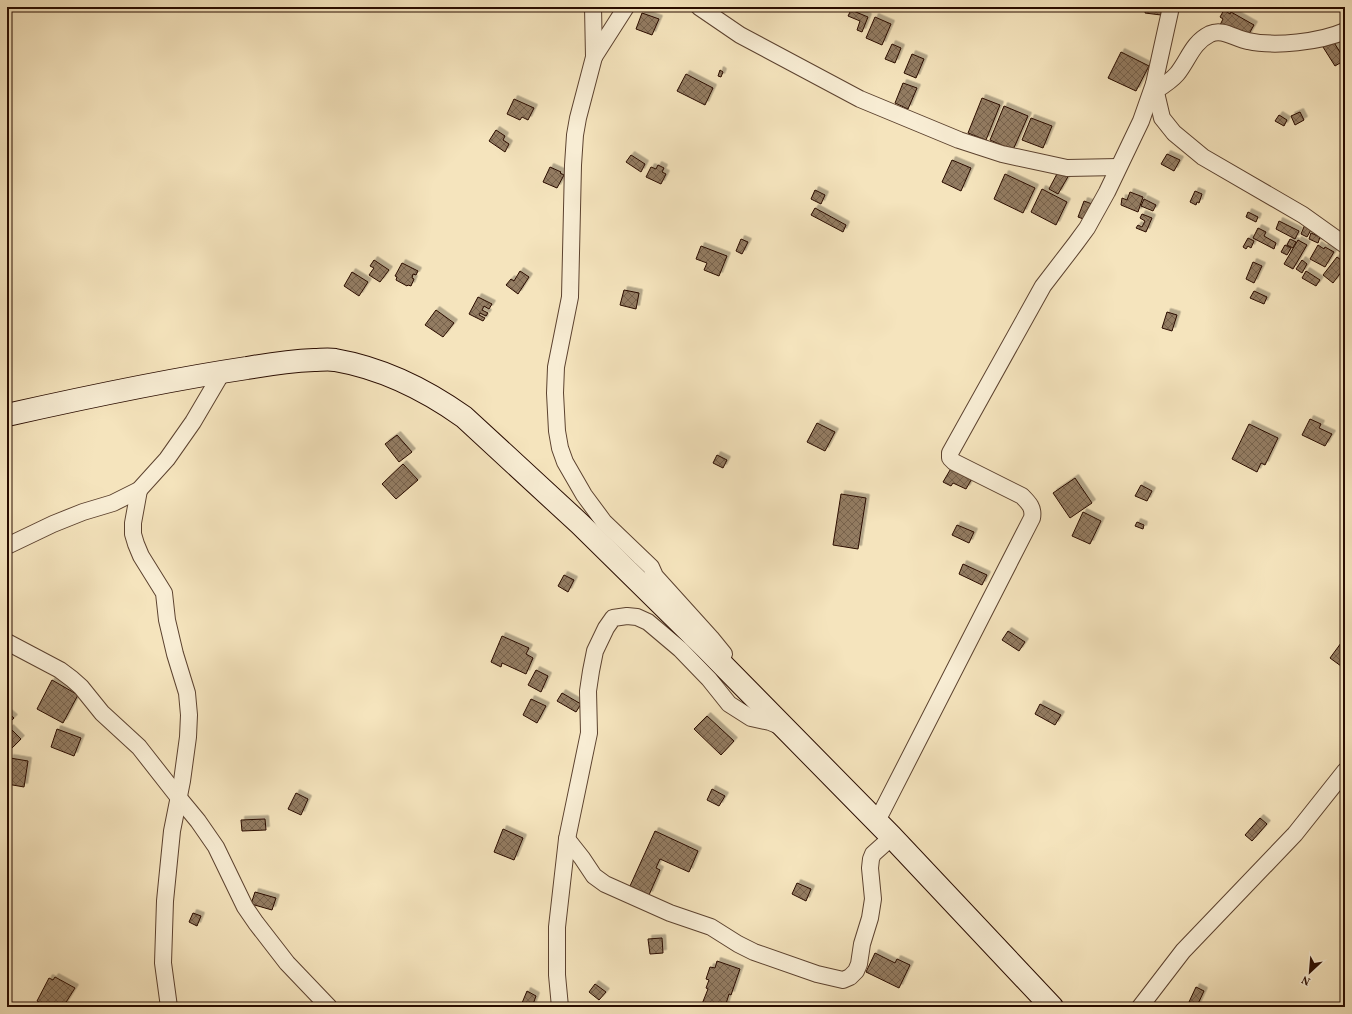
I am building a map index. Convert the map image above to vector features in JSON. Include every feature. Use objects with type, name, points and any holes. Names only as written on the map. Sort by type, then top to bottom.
[{"type":"street","points":[[593,7],[594,56],[575,135],[570,297],[556,367],[556,420],[560,448],[565,462],[584,495],[604,522],[651,567],[656,576],[727,658],[743,685]]},
{"type":"street","points":[[594,56],[626,7]]},
{"type":"street","points":[[699,7],[740,35],[860,99],[959,140],[1002,154],[1067,168],[1118,167]]},
{"type":"street","points":[[876,820],[1033,514],[1033,510],[1029,503],[1022,496],[954,462],[950,458],[950,453],[1043,286],[1087,228],[1107,192],[1155,87],[1172,7]]},
{"type":"street","points":[[1155,87],[1170,81],[1178,73],[1195,45],[1212,33],[1221,32],[1248,41],[1285,43],[1316,40],[1345,31]]},
{"type":"street","points":[[1155,87],[1162,118],[1174,133],[1188,146],[1203,157],[1303,215],[1345,245]]},
{"type":"street","points":[[7,415],[113,392],[222,371],[291,361],[333,360],[364,367],[396,378],[448,405],[464,417],[580,524],[708,648],[785,729],[892,836],[1052,1007]]},
{"type":"street","points":[[7,546],[53,524],[83,512],[113,503],[139,490],[154,475],[176,447],[197,416],[222,371]]},
{"type":"street","points":[[139,490],[133,523],[136,544],[141,556],[164,593],[167,620],[175,654],[187,693],[189,715],[188,737],[179,798],[172,830],[165,901],[163,963],[169,1007]]},
{"type":"street","points":[[560,1007],[557,975],[557,927],[568,839],[589,733],[588,691],[590,671],[595,651],[606,628],[613,618],[628,616],[637,617],[648,622],[680,649],[709,679],[729,704],[750,718],[770,722],[785,729]]},
{"type":"street","points":[[7,642],[60,670],[77,683],[102,713],[139,747],[198,821],[216,847],[245,907],[256,923],[287,963],[329,1007]]},
{"type":"street","points":[[1140,1007],[1183,951],[1268,864],[1295,834],[1345,771]]},
{"type":"street","points":[[568,839],[594,876],[605,884],[670,913],[711,927],[754,952],[806,970],[843,980],[850,977],[856,971],[870,918],[873,899],[870,868],[871,859],[873,854],[892,836]]},
{"type":"building","points":[[1146,7],[1162,7],[1161,15],[1145,13]]},
{"type":"building","points":[[851,10],[868,17],[862,32],[857,30],[860,21],[848,16]]},
{"type":"building","points":[[1224,10],[1230,14],[1231,12],[1254,25],[1246,39],[1220,25],[1223,19],[1220,17]]},
{"type":"building","points":[[642,13],[659,19],[652,35],[636,29]]},
{"type":"building","points":[[875,17],[891,24],[882,45],[866,38]]},
{"type":"building","points":[[1333,41],[1345,60],[1335,66],[1323,47]]},
{"type":"building","points":[[892,44],[901,48],[895,63],[885,59]]},
{"type":"building","points":[[1121,52],[1149,66],[1136,91],[1108,78]]},
{"type":"building","points":[[912,54],[924,59],[916,78],[904,73]]},
{"type":"building","points":[[720,70],[723,72],[721,77],[718,76]]},
{"type":"building","points":[[686,74],[713,88],[705,105],[677,91]]},
{"type":"building","points":[[903,83],[917,88],[908,109],[895,103]]},
{"type":"building","points":[[982,98],[1000,105],[986,140],[968,133]]},
{"type":"building","points":[[514,99],[534,108],[528,120],[522,117],[520,120],[507,114]]},
{"type":"building","points":[[1004,106],[1028,116],[1013,150],[990,140]]},
{"type":"building","points":[[1300,112],[1304,120],[1295,125],[1291,116]]},
{"type":"building","points":[[1279,115],[1287,120],[1284,126],[1275,121]]},
{"type":"building","points":[[1031,118],[1052,126],[1043,148],[1022,140]]},
{"type":"building","points":[[496,130],[505,136],[503,140],[509,144],[505,152],[489,141]]},
{"type":"building","points":[[1167,154],[1180,160],[1174,171],[1161,164]]},
{"type":"building","points":[[631,155],[645,164],[641,172],[626,162]]},
{"type":"building","points":[[952,160],[971,168],[961,191],[942,182]]},
{"type":"building","points":[[658,165],[664,168],[662,172],[666,174],[661,184],[646,177],[651,167],[656,169]]},
{"type":"building","points":[[550,167],[564,175],[557,188],[543,182]]},
{"type":"building","points":[[1059,170],[1069,175],[1058,194],[1049,189]]},
{"type":"building","points":[[1005,174],[1035,188],[1023,213],[994,199]]},
{"type":"building","points":[[1042,189],[1067,202],[1056,225],[1031,212]]},
{"type":"building","points":[[815,190],[825,195],[821,204],[811,199]]},
{"type":"building","points":[[1195,191],[1202,194],[1199,203],[1197,202],[1196,205],[1190,202]]},
{"type":"building","points":[[1130,192],[1143,197],[1138,212],[1121,205],[1122,198],[1127,200]]},
{"type":"building","points":[[1144,199],[1156,205],[1153,211],[1141,206]]},
{"type":"building","points":[[1084,201],[1092,204],[1086,220],[1078,217]]},
{"type":"building","points":[[815,208],[846,225],[843,232],[811,215]]},
{"type":"building","points":[[1248,212],[1258,217],[1256,222],[1246,217]]},
{"type":"building","points":[[1142,214],[1152,218],[1146,232],[1136,228],[1138,225],[1142,227],[1145,221],[1140,218]]},
{"type":"building","points":[[1279,221],[1299,231],[1295,239],[1276,229]]},
{"type":"building","points":[[1306,222],[1313,226],[1307,237],[1301,234]]},
{"type":"building","points":[[1258,228],[1266,232],[1264,236],[1276,243],[1274,249],[1253,238]]},
{"type":"building","points":[[1311,233],[1320,237],[1318,243],[1309,239]]},
{"type":"building","points":[[1248,238],[1254,241],[1251,248],[1248,246],[1246,249],[1243,247]]},
{"type":"building","points":[[741,239],[748,242],[742,254],[736,251]]},
{"type":"building","points":[[1290,239],[1296,242],[1293,248],[1287,245]]},
{"type":"building","points":[[1298,240],[1307,245],[1293,269],[1284,264]]},
{"type":"building","points":[[1285,245],[1291,248],[1287,255],[1281,252]]},
{"type":"building","points":[[1318,245],[1324,249],[1325,247],[1334,252],[1325,267],[1310,259]]},
{"type":"building","points":[[701,246],[727,256],[719,276],[704,270],[707,263],[696,259]]},
{"type":"building","points":[[1337,257],[1345,263],[1345,267],[1333,283],[1323,275]]},
{"type":"building","points":[[374,260],[389,270],[380,282],[369,275],[374,268],[370,266]]},
{"type":"building","points":[[1302,260],[1307,264],[1302,273],[1296,269]]},
{"type":"building","points":[[1253,262],[1262,266],[1254,283],[1246,279]]},
{"type":"building","points":[[402,263],[418,271],[416,275],[413,274],[412,278],[414,279],[411,286],[407,286],[396,280],[397,277],[395,276]]},
{"type":"building","points":[[520,271],[529,277],[518,294],[506,285],[511,279],[514,281]]},
{"type":"building","points":[[1306,271],[1320,280],[1316,286],[1302,278]]},
{"type":"building","points":[[352,272],[368,282],[359,296],[344,286]]},
{"type":"building","points":[[624,290],[639,293],[636,309],[620,305]]},
{"type":"building","points":[[1254,291],[1267,297],[1264,304],[1250,298]]},
{"type":"building","points":[[478,297],[492,304],[489,309],[484,306],[482,310],[488,313],[486,316],[480,313],[479,315],[485,318],[483,321],[469,314]]},
{"type":"building","points":[[436,310],[454,323],[443,337],[425,325]]},
{"type":"building","points":[[1167,312],[1177,315],[1172,331],[1162,328]]},
{"type":"building","points":[[1310,419],[1321,424],[1319,428],[1332,434],[1325,446],[1302,435]]},
{"type":"building","points":[[817,423],[835,432],[825,451],[807,442]]},
{"type":"building","points":[[1249,424],[1278,438],[1265,465],[1261,463],[1257,472],[1232,459]]},
{"type":"building","points":[[397,435],[412,452],[399,462],[385,444]]},
{"type":"building","points":[[717,455],[727,460],[723,468],[713,463]]},
{"type":"building","points":[[403,464],[418,480],[396,499],[382,484]]},
{"type":"building","points":[[953,465],[974,475],[966,489],[953,483],[951,486],[943,482]]},
{"type":"building","points":[[1075,478],[1092,503],[1070,518],[1053,493]]},
{"type":"building","points":[[1141,485],[1152,491],[1147,501],[1135,496]]},
{"type":"building","points":[[841,494],[866,498],[858,549],[833,545]]},
{"type":"building","points":[[1083,512],[1101,521],[1090,544],[1072,536]]},
{"type":"building","points":[[1137,522],[1144,525],[1143,529],[1135,526]]},
{"type":"building","points":[[957,525],[974,532],[969,543],[952,535]]},
{"type":"building","points":[[963,564],[987,575],[982,585],[959,574]]},
{"type":"building","points":[[564,575],[574,580],[568,592],[558,586]]},
{"type":"building","points":[[1008,631],[1025,642],[1019,651],[1002,640]]},
{"type":"building","points":[[502,636],[529,648],[526,654],[533,658],[526,674],[502,663],[501,667],[491,662]]},
{"type":"building","points":[[1345,639],[1345,669],[1330,658]]},
{"type":"building","points":[[536,670],[548,676],[541,692],[528,685]]},
{"type":"building","points":[[52,680],[78,695],[63,723],[37,709]]},
{"type":"building","points":[[562,693],[581,704],[576,712],[557,701]]},
{"type":"building","points":[[531,699],[546,706],[537,723],[523,715]]},
{"type":"building","points":[[1040,704],[1061,715],[1055,725],[1035,714]]},
{"type":"building","points":[[7,712],[14,718],[7,725]]},
{"type":"building","points":[[707,716],[734,741],[721,755],[694,729]]},
{"type":"building","points":[[10,728],[21,739],[10,750],[7,747],[7,731]]},
{"type":"building","points":[[57,729],[81,738],[74,756],[51,747]]},
{"type":"building","points":[[10,758],[28,761],[24,787],[7,784]]},
{"type":"building","points":[[712,789],[725,796],[719,806],[707,800]]},
{"type":"building","points":[[296,793],[308,799],[301,815],[288,809]]},
{"type":"building","points":[[1260,818],[1267,824],[1252,841],[1245,835]]},
{"type":"building","points":[[265,819],[266,830],[242,831],[241,820]]},
{"type":"building","points":[[503,829],[523,838],[514,860],[494,852]]},
{"type":"building","points":[[655,831],[698,851],[689,872],[660,859],[656,868],[660,870],[649,895],[630,886]]},
{"type":"building","points":[[797,883],[811,889],[806,901],[792,894]]},
{"type":"building","points":[[255,892],[276,898],[272,910],[251,904]]},
{"type":"building","points":[[193,913],[201,916],[197,926],[189,922]]},
{"type":"building","points":[[662,938],[663,953],[650,954],[648,939]]},
{"type":"building","points":[[875,953],[895,963],[897,959],[910,965],[899,988],[866,972]]},
{"type":"building","points":[[717,961],[740,969],[725,1007],[710,1007],[702,1004],[708,989],[706,988],[709,980],[706,979],[710,967],[715,968]]},
{"type":"building","points":[[55,977],[75,988],[63,1007],[48,1007],[37,1001],[49,978],[53,980]]},
{"type":"building","points":[[595,984],[606,992],[599,1000],[589,992]]},
{"type":"building","points":[[1196,987],[1204,991],[1197,1006],[1189,1002]]},
{"type":"building","points":[[527,991],[536,996],[532,1007],[522,1003]]}]
